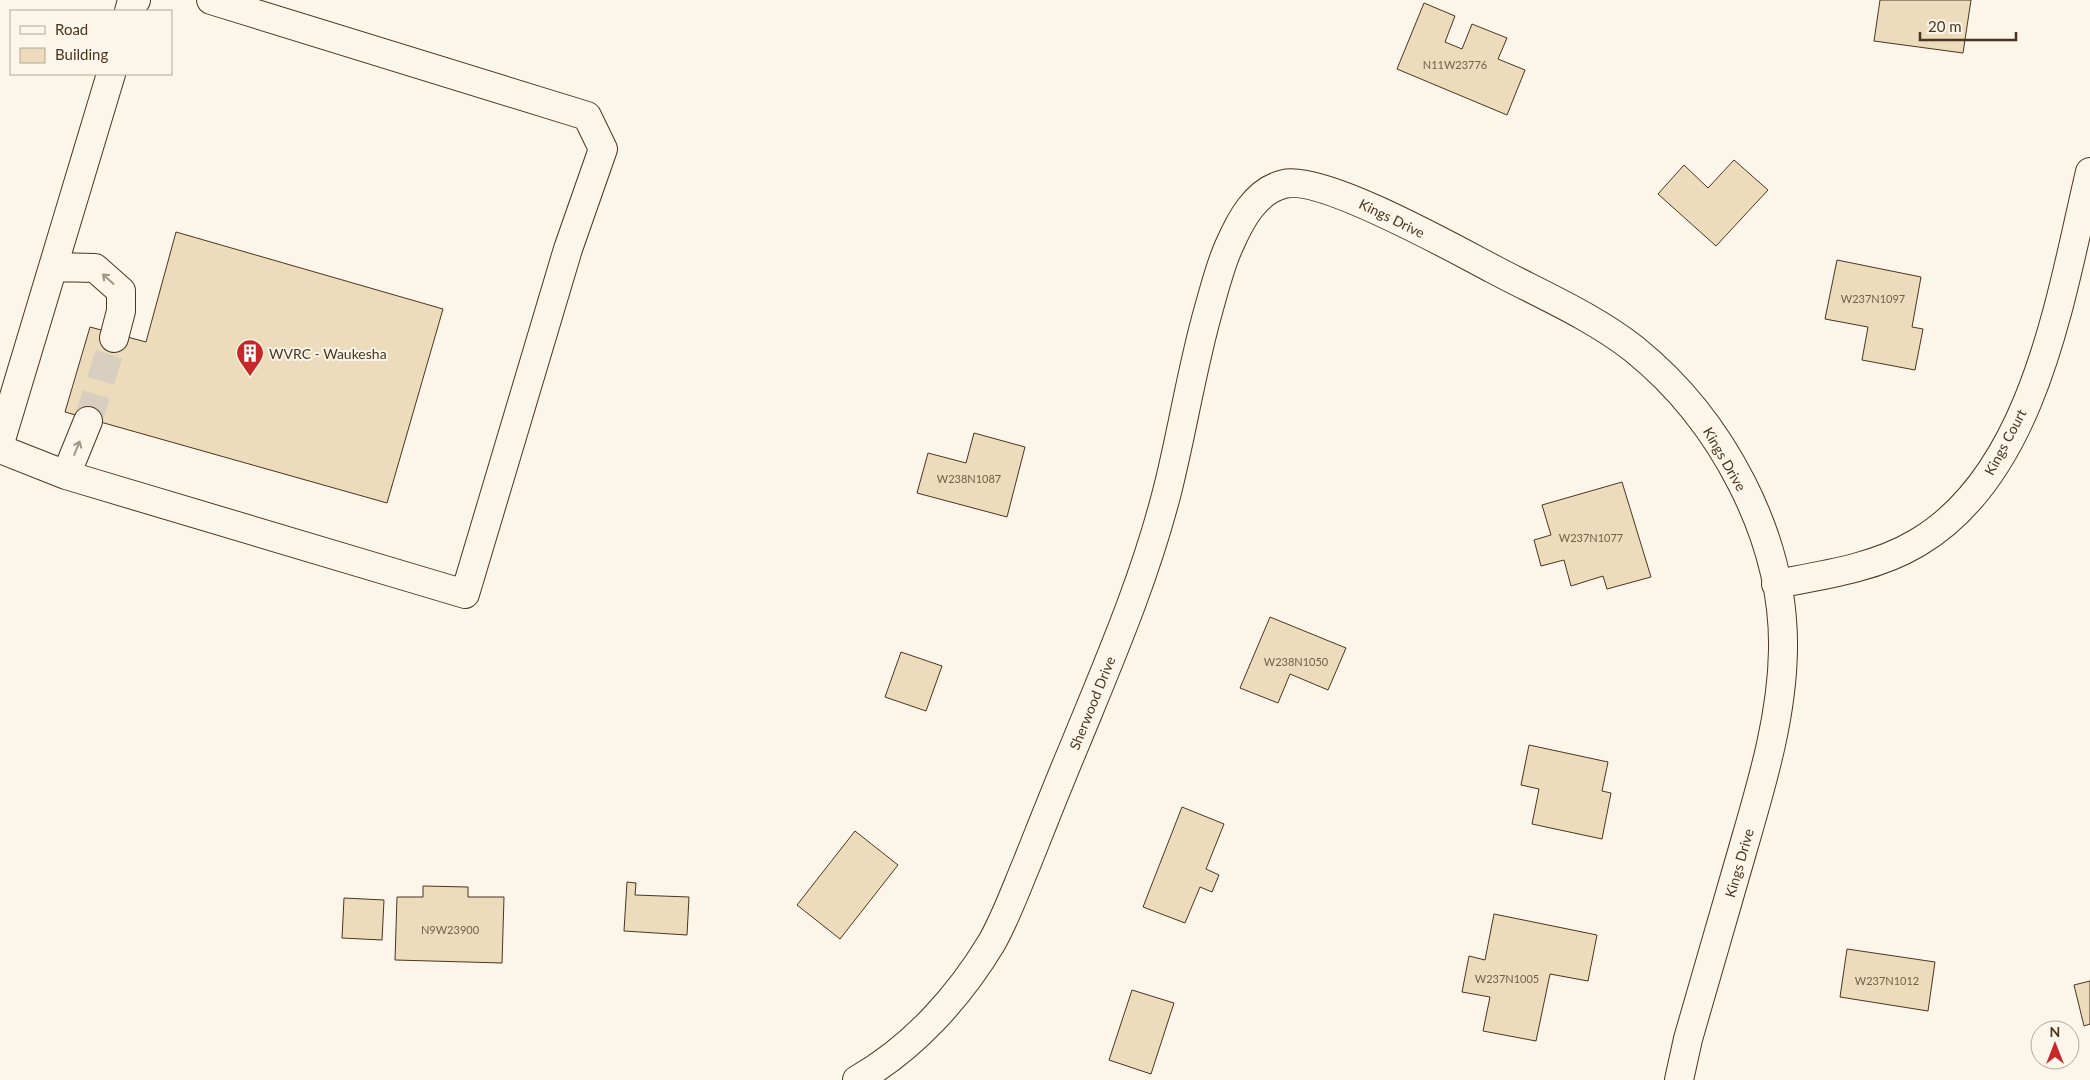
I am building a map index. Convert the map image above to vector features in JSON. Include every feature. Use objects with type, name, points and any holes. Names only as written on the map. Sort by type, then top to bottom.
[{"type":"street","points":[[129,10],[131,4],[136,0]]},
{"type":"street","points":[[0,449],[66,475],[465,594],[568,249],[603,149],[586,116],[211,0]]},
{"type":"street","points":[[0,442],[111,75]]},
{"type":"street","name":"Kings Court","points":[[1776,584],[1839,572],[1892,555],[1917,542],[1946,523],[1976,493],[1995,465],[2016,428],[2033,386],[2056,313],[2090,172]]},
{"type":"street","name":"Kings Drive","points":[[1220,268],[1230,242],[1248,209],[1261,195],[1283,184],[1298,182],[1332,190],[1442,242],[1597,323],[1632,348],[1666,378],[1711,431],[1733,468],[1751,505],[1766,546],[1782,616],[1783,653],[1777,713],[1758,794],[1688,1039],[1679,1080]]},
{"type":"street","points":[[53,267],[95,268],[121,291],[121,310],[114,338]]},
{"type":"street","name":"Sherwood Drive","points":[[857,1080],[872,1071],[925,1028],[950,1002],[994,938],[1010,904],[1135,596],[1168,490],[1200,340],[1220,268]]},
{"type":"street","points":[[66,475],[88,421]]},
{"type":"building","points":[[1880,0],[1971,0],[1963,53],[1874,41]]},
{"type":"building","points":[[1424,3],[1455,16],[1445,42],[1462,49],[1472,24],[1507,38],[1498,59],[1525,70],[1507,115],[1397,69]]},
{"type":"building","points":[[1734,160],[1768,190],[1716,246],[1658,194],[1684,165],[1708,188]]},
{"type":"building","name":"WVRC - Waukesha","points":[[176,232],[443,309],[387,503],[65,412],[90,327],[146,342]]},
{"type":"building","points":[[1837,260],[1921,277],[1912,327],[1923,329],[1915,370],[1862,360],[1868,327],[1825,319]]},
{"type":"building","points":[[974,433],[1025,447],[1007,517],[917,493],[928,453],[966,463]]},
{"type":"building","points":[[1622,482],[1651,577],[1607,589],[1603,576],[1571,586],[1564,560],[1541,566],[1534,540],[1551,535],[1542,505]]},
{"type":"building","points":[[1270,617],[1346,648],[1328,690],[1290,674],[1278,703],[1240,688]]},
{"type":"building","points":[[901,652],[942,666],[926,711],[885,697]]},
{"type":"building","points":[[1529,745],[1608,762],[1602,791],[1611,793],[1602,839],[1532,824],[1539,789],[1521,785]]},
{"type":"building","points":[[1182,807],[1224,824],[1206,869],[1219,875],[1212,892],[1200,887],[1185,923],[1143,907]]},
{"type":"building","points":[[855,831],[898,865],[840,939],[797,905]]},
{"type":"building","points":[[627,882],[636,883],[635,895],[689,897],[687,935],[624,931]]},
{"type":"building","points":[[423,886],[468,887],[468,897],[504,897],[502,963],[395,960],[397,897],[423,897]]},
{"type":"building","points":[[344,898],[384,900],[382,940],[342,938]]},
{"type":"building","points":[[1494,914],[1597,935],[1588,981],[1550,974],[1536,1041],[1483,1031],[1490,997],[1462,992],[1469,956],[1485,960]]},
{"type":"building","points":[[1847,949],[1935,962],[1928,1011],[1840,997]]},
{"type":"building","points":[[2090,981],[2090,1024],[2084,1026],[2074,985]]},
{"type":"building","points":[[1132,990],[1174,1003],[1151,1074],[1109,1060]]},
{"type":"tunnel","points":[[88,421],[114,338]]},
{"type":"place","name":"WVRC - Waukesha","points":[[250,377]]}]
